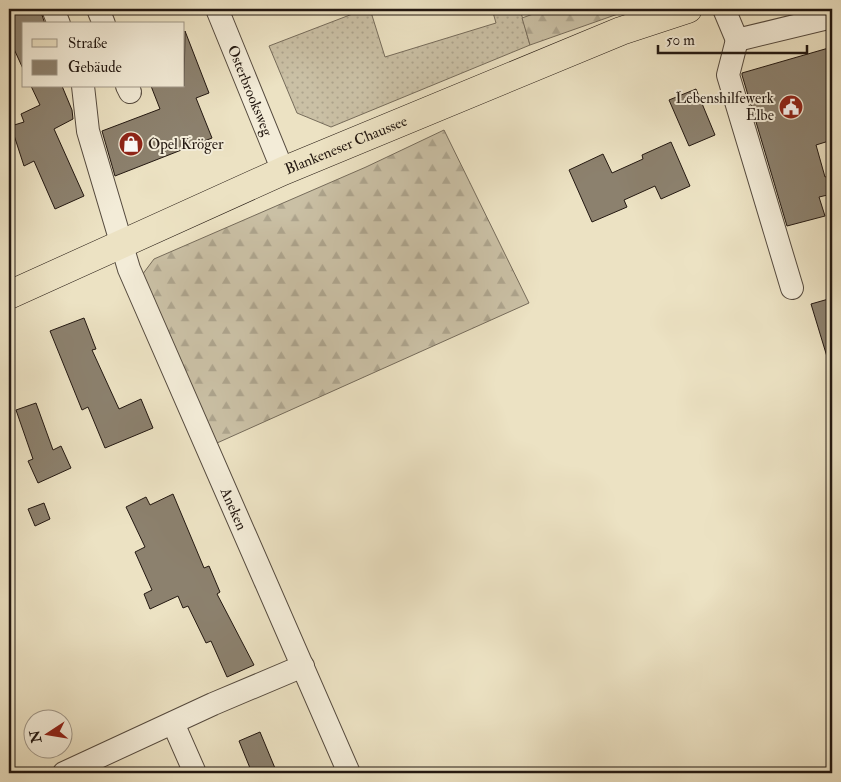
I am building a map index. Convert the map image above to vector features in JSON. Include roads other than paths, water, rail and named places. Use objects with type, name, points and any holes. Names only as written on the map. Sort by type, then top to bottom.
[{"type":"main road","name":"Blankeneser Chaussee","points":[[9,295],[283,171],[652,19],[688,9]]},
{"type":"street","points":[[53,9],[58,22]]},
{"type":"street","points":[[98,9],[103,22]]},
{"type":"street","name":"Osterbrooksweg","points":[[216,9],[283,171]]},
{"type":"street","points":[[724,9],[737,40],[728,75],[792,288]]},
{"type":"street","points":[[737,40],[832,17]]},
{"type":"street","name":"Aneken","points":[[83,88],[88,130],[121,245],[137,287],[349,773]]},
{"type":"street","points":[[64,773],[303,666]]},
{"type":"street","points":[[173,723],[195,773]]},
{"type":"place","name":"Lebenshilfewerk Elbe","points":[[791,107]]},
{"type":"place","name":"Opel Kröger","points":[[131,144]]}]
